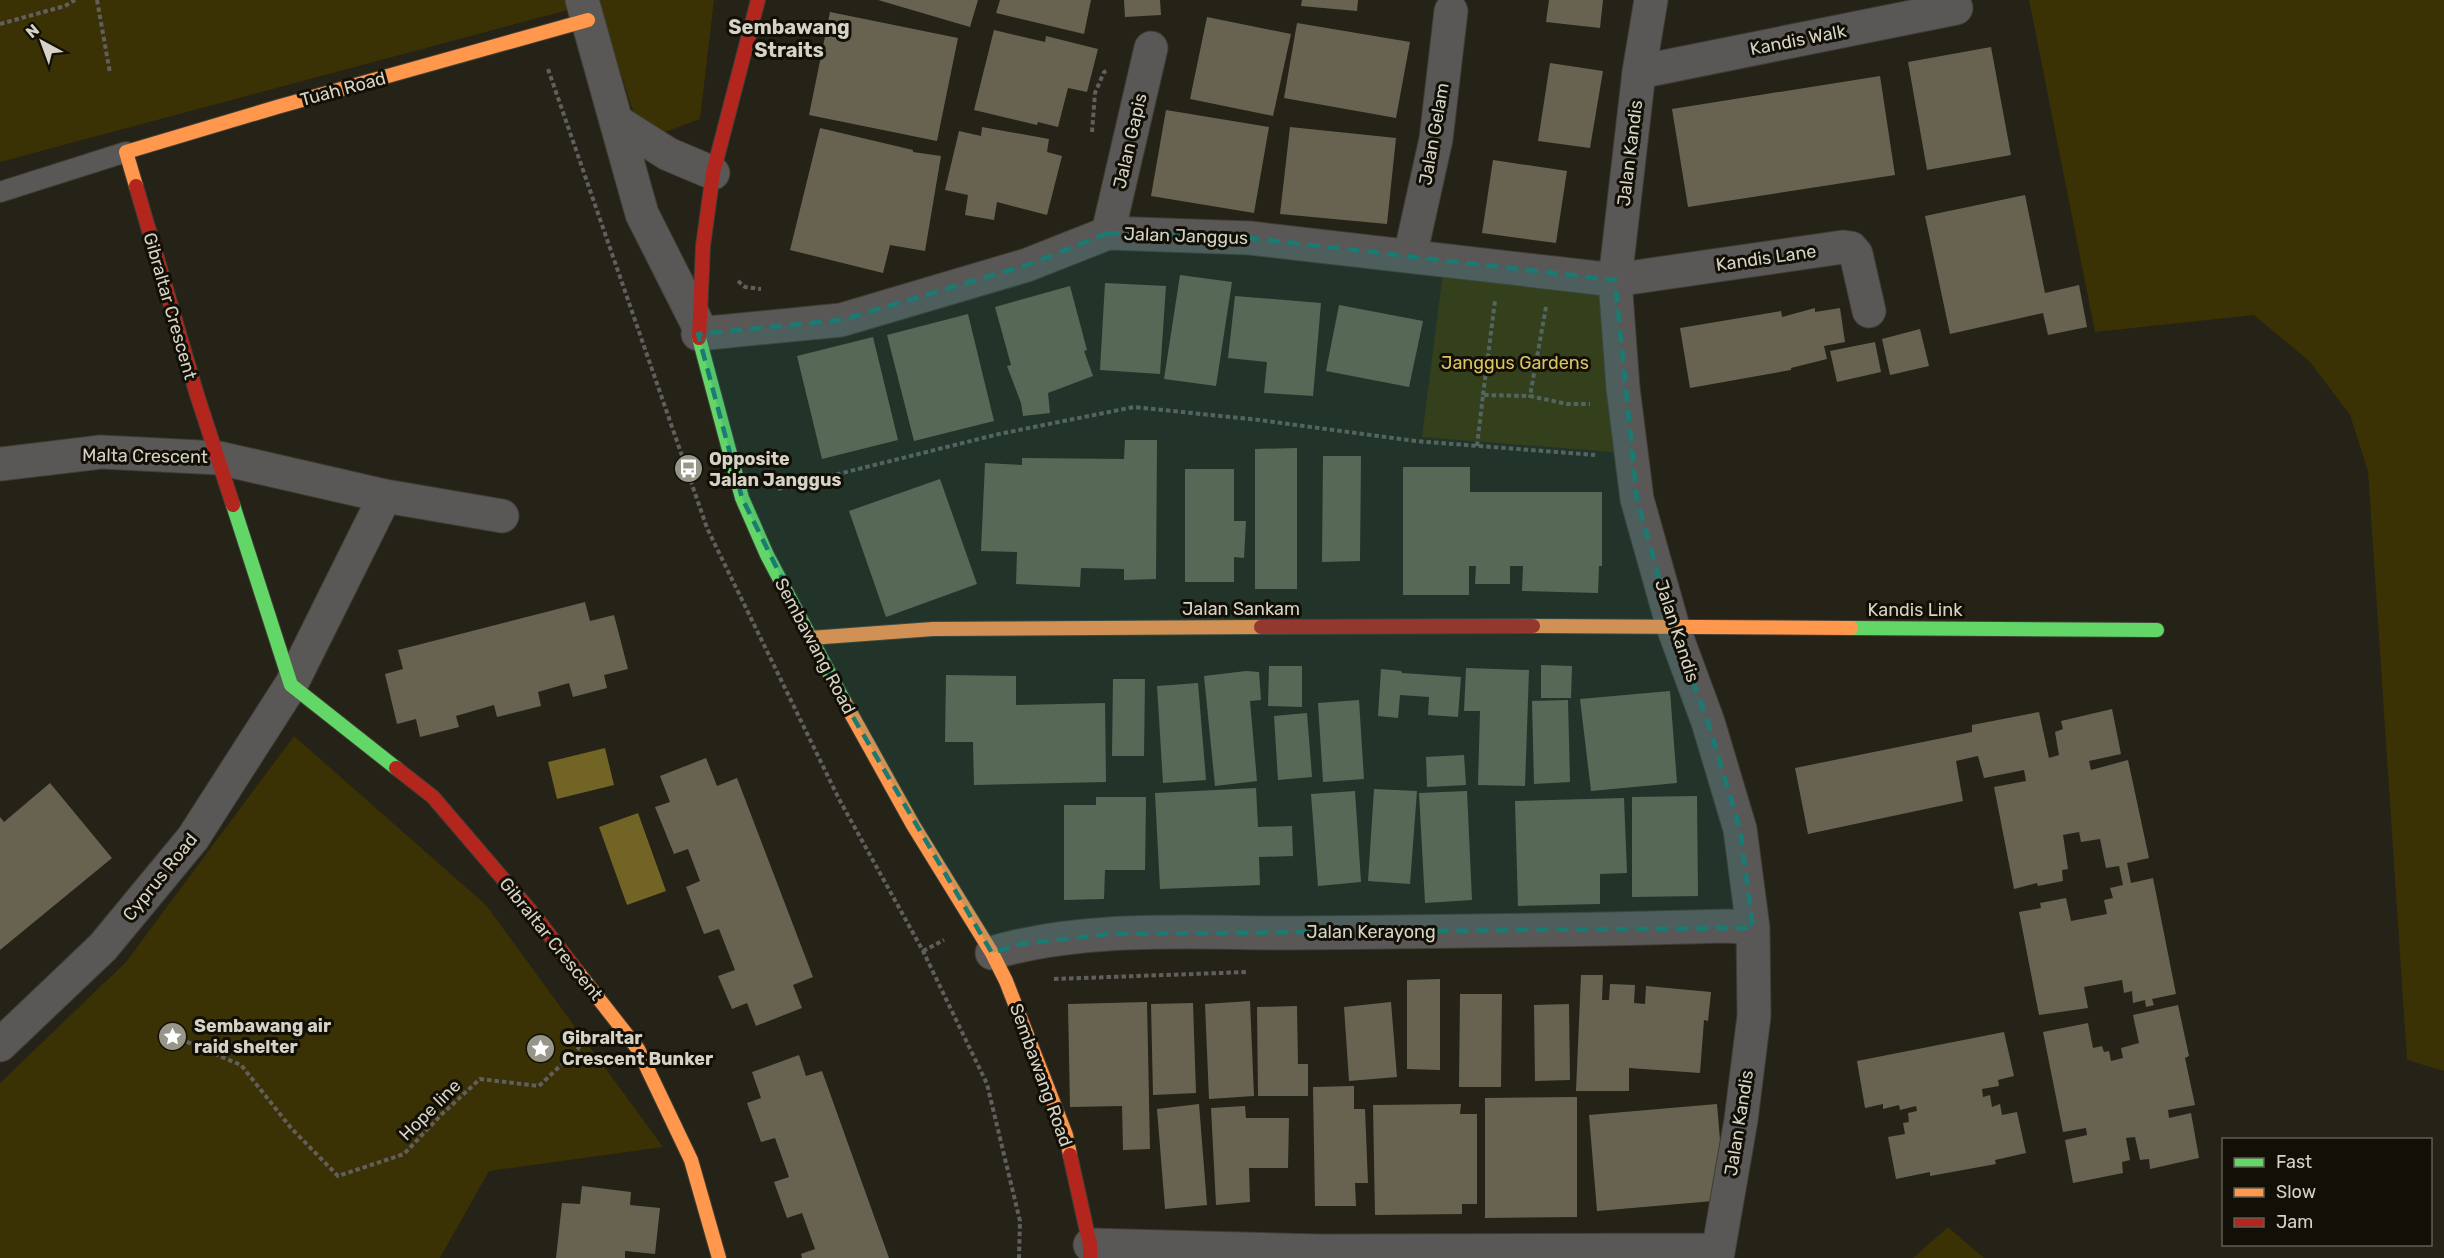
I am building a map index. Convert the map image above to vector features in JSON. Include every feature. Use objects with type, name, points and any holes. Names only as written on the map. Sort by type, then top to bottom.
[{"type":"street","name":"Sembawang Road","points":[[758,0],[714,173],[703,246],[697,328],[742,498],[767,555],[810,638],[913,825],[992,953],[1006,981],[1066,1134],[1090,1252]]},
{"type":"street","name":"Jalan Kandis","points":[[1651,0],[1639,72],[1615,280],[1623,388],[1637,499],[1673,627],[1708,722],[1740,829],[1753,928],[1754,1016],[1741,1120],[1717,1254]]},
{"type":"street","name":"Kandis Walk","points":[[1639,72],[1956,8]]},
{"type":"street","name":"Tuah Road","points":[[126,152],[585,10],[642,214],[697,328]]},
{"type":"street","name":"Jalan Gelam","points":[[1410,256],[1436,140],[1451,11]]},
{"type":"street","name":"Jalan Gapis","points":[[1108,233],[1150,52]]},
{"type":"street","points":[[616,121],[668,154],[714,173]]},
{"type":"street","name":"Gibraltar Crescent","points":[[126,152],[197,395],[291,686],[433,797],[534,915],[638,1049],[691,1160],[719,1258]]},
{"type":"street","name":"Jalan Janggus","points":[[697,328],[841,320],[1027,265],[1108,233],[1250,238],[1615,280]]},
{"type":"street","name":"Kandis Lane","points":[[1615,280],[1844,247],[1851,248],[1856,254],[1869,311]]},
{"type":"street","name":"Malta Crescent","points":[[0,464],[101,452],[219,458]]},
{"type":"street","points":[[219,458],[385,496],[502,516]]},
{"type":"street","points":[[291,686],[385,496]]},
{"type":"street","name":"Kandis Link","points":[[1673,627],[2157,630]]},
{"type":"street","name":"Jalan Sankam","points":[[810,638],[933,629],[1673,627]]},
{"type":"street","name":"Cyprus Road","points":[[0,1045],[103,947],[193,838],[291,686]]},
{"type":"street","name":"Jalan Kerayong","points":[[992,953],[1021,944],[1109,934],[1477,932],[1727,926],[1753,928]]},
{"type":"street","points":[[1090,1252],[1717,1254]]},
{"type":"lane","name":"Tuah Road","points":[[0,192],[126,152]]},
{"type":"path","points":[[0,24],[65,6],[75,0]]},
{"type":"path","points":[[97,0],[110,72]]},
{"type":"path","points":[[1092,138],[1095,93],[1104,72],[1150,52]]},
{"type":"path","points":[[732,274],[746,287],[768,290]]},
{"type":"path","points":[[1478,446],[1497,292]]},
{"type":"path","points":[[1530,396],[1547,298]]},
{"type":"path","points":[[1483,395],[1530,396],[1567,404],[1602,405]]},
{"type":"path","points":[[742,498],[999,434],[1134,407],[1259,420],[1415,441],[1602,456]]},
{"type":"path","points":[[774,479],[785,499]]},
{"type":"path","name":"Hope line","points":[[173,1036],[241,1065],[291,1128],[338,1176],[404,1154],[480,1079],[539,1086],[578,1049],[592,1016],[591,989]]},
{"type":"highlighted area","points":[[1108,233],[1250,238],[1615,280],[1637,499],[1673,627],[1708,722],[1740,829],[1753,928],[1109,934],[1021,944],[992,953],[840,695],[742,498],[698,334],[841,320],[1027,265]]},
{"type":"green space","points":[[0,0],[714,0],[700,119],[665,132],[638,127],[598,2],[0,162]]},
{"type":"green space","points":[[2029,0],[2444,0],[2444,1071],[2407,1060],[2368,471],[2350,415],[2310,362],[2254,315],[2095,332]]},
{"type":"green space","name":"Janggus Gardens","points":[[1444,265],[1611,284],[1626,453],[1422,437]]},
{"type":"green space","points":[[294,736],[486,905],[663,1147],[489,1171],[440,1258],[0,1258],[0,1083],[126,962]]},
{"type":"green space","points":[[1948,1227],[1984,1258],[1913,1258]]},
{"type":"shaded area","points":[[605,748],[614,785],[557,799],[548,762]]},
{"type":"shaded area","points":[[638,813],[666,891],[627,905],[599,827]]},
{"type":"building","points":[[878,0],[978,0],[970,27]]},
{"type":"building","points":[[1000,0],[1091,0],[1084,34],[996,13]]},
{"type":"building","points":[[1124,0],[1160,0],[1161,15],[1125,17]]},
{"type":"building","points":[[1302,0],[1358,0],[1357,11],[1301,6]]},
{"type":"building","points":[[1549,0],[1603,0],[1600,28],[1546,22]]},
{"type":"building","points":[[830,12],[958,38],[937,141],[809,115]]},
{"type":"building","points":[[1207,17],[1291,34],[1273,116],[1190,99]]},
{"type":"building","points":[[1297,23],[1410,42],[1396,118],[1284,98]]},
{"type":"building","points":[[994,30],[1045,42],[1046,36],[1098,49],[1087,92],[1068,88],[1058,127],[1038,122],[1037,125],[974,110]]},
{"type":"building","points":[[1991,47],[2011,155],[1927,170],[1908,62]]},
{"type":"building","points":[[1550,63],[1603,71],[1590,148],[1538,141]]},
{"type":"building","points":[[1880,76],[1895,175],[1688,207],[1672,109]]},
{"type":"building","points":[[1166,110],[1269,127],[1254,213],[1151,196]]},
{"type":"building","points":[[982,127],[1049,139],[1047,152],[1062,156],[1047,215],[997,202],[994,220],[965,215],[968,195],[945,190],[959,131],[981,136]]},
{"type":"building","points":[[1290,127],[1396,138],[1387,224],[1280,214]]},
{"type":"building","points":[[820,128],[913,150],[913,152],[941,156],[925,251],[890,245],[883,273],[790,250]]},
{"type":"building","points":[[1493,160],[1567,171],[1556,243],[1482,233]]},
{"type":"building","points":[[2025,195],[2045,293],[2079,285],[2087,327],[2048,335],[2043,313],[1950,334],[1925,216]]},
{"type":"building","points":[[1180,275],[1232,282],[1216,386],[1164,379]]},
{"type":"building","points":[[1105,283],[1166,286],[1160,374],[1100,370]]},
{"type":"building","points":[[1070,286],[1087,350],[1084,351],[1093,376],[1048,393],[1050,413],[1023,416],[1021,403],[1007,366],[1011,365],[995,307]]},
{"type":"building","points":[[1235,296],[1321,303],[1313,396],[1264,393],[1267,362],[1228,358]]},
{"type":"building","points":[[1339,305],[1423,321],[1409,387],[1326,371]]},
{"type":"building","points":[[1815,308],[1815,312],[1840,308],[1845,342],[1824,346],[1827,359],[1791,368],[1791,370],[1690,388],[1680,328],[1781,311],[1782,317]]},
{"type":"building","points":[[968,314],[994,421],[914,441],[887,335]]},
{"type":"building","points":[[1920,329],[1929,366],[1890,375],[1882,339]]},
{"type":"building","points":[[873,337],[898,440],[822,459],[797,356]]},
{"type":"building","points":[[1875,342],[1881,372],[1837,382],[1830,351]]},
{"type":"building","points":[[1125,440],[1157,440],[1156,579],[1124,580],[1124,569],[1081,568],[1080,587],[1016,584],[1017,552],[981,551],[985,463],[1022,465],[1022,458],[1124,459]]},
{"type":"building","points":[[1297,448],[1297,589],[1255,589],[1255,449]]},
{"type":"building","points":[[1323,456],[1361,456],[1360,561],[1322,562]]},
{"type":"building","points":[[1403,467],[1470,467],[1470,492],[1602,492],[1602,566],[1599,566],[1598,593],[1522,591],[1523,566],[1510,566],[1510,584],[1475,584],[1476,566],[1469,566],[1469,595],[1403,595]]},
{"type":"building","points":[[1185,469],[1234,469],[1234,521],[1246,521],[1244,558],[1234,557],[1234,582],[1185,582]]},
{"type":"building","points":[[940,479],[977,584],[886,617],[849,511]]},
{"type":"building","points":[[585,602],[590,621],[614,615],[628,669],[604,675],[607,688],[573,697],[569,683],[538,692],[541,706],[497,717],[494,705],[456,716],[459,727],[420,737],[416,719],[397,724],[385,674],[403,669],[398,650]]},
{"type":"building","points":[[1541,665],[1572,666],[1571,698],[1541,698]]},
{"type":"building","points":[[1269,666],[1302,666],[1302,707],[1268,706]]},
{"type":"building","points":[[1466,668],[1529,670],[1525,786],[1478,785],[1480,711],[1464,711]]},
{"type":"building","points":[[1381,669],[1402,673],[1461,677],[1458,717],[1428,715],[1429,697],[1400,695],[1398,718],[1378,716]]},
{"type":"building","points":[[1246,671],[1259,672],[1261,700],[1250,701],[1257,781],[1215,786],[1204,676]]},
{"type":"building","points":[[946,675],[1016,676],[1016,705],[1105,703],[1106,782],[974,785],[973,742],[945,742]]},
{"type":"building","points":[[1113,679],[1145,679],[1144,756],[1112,756]]},
{"type":"building","points":[[1198,683],[1206,780],[1163,783],[1157,686]]},
{"type":"building","points":[[1670,691],[1677,783],[1591,791],[1580,699]]},
{"type":"building","points":[[1359,700],[1364,779],[1323,782],[1318,703]]},
{"type":"building","points":[[1568,700],[1570,782],[1534,784],[1532,701]]},
{"type":"building","points":[[2112,709],[2121,754],[2089,761],[2091,770],[2128,760],[2149,858],[2127,863],[2131,883],[2153,878],[2176,994],[2152,999],[2154,1005],[2146,1007],[2145,1000],[2133,1003],[2132,991],[2124,993],[2122,980],[2084,987],[2088,1008],[2039,1015],[2019,912],[2041,908],[2040,903],[2066,898],[2071,921],[2107,914],[2104,900],[2113,898],[2110,888],[2123,885],[2119,866],[2106,868],[2100,839],[2081,842],[2079,832],[2063,835],[2068,869],[2062,870],[2063,881],[2038,886],[2037,883],[2014,889],[1994,787],[2026,781],[2024,770],[1984,778],[1978,756],[1956,761],[1963,801],[1808,834],[1795,768],[1972,732],[1972,725],[2039,712],[2049,758],[2059,755],[2055,732],[2063,729],[2061,721]]},
{"type":"building","points":[[1307,713],[1312,777],[1278,780],[1274,716]]},
{"type":"building","points":[[1464,755],[1466,785],[1427,787],[1426,757]]},
{"type":"building","points":[[706,758],[717,786],[737,778],[813,977],[793,985],[802,1008],[756,1026],[747,1003],[732,1009],[718,976],[735,970],[719,929],[704,934],[686,887],[700,881],[688,849],[674,854],[655,807],[670,802],[660,776]]},
{"type":"building","points":[[50,783],[112,858],[0,950],[0,817],[4,822]]},
{"type":"building","points":[[1256,788],[1258,827],[1292,826],[1293,856],[1259,857],[1260,885],[1160,889],[1155,793]]},
{"type":"building","points":[[1374,789],[1417,791],[1410,884],[1368,881]]},
{"type":"building","points":[[1355,791],[1361,882],[1318,886],[1311,794]]},
{"type":"building","points":[[1467,791],[1472,900],[1425,903],[1419,793]]},
{"type":"building","points":[[1697,796],[1698,896],[1632,897],[1632,797]]},
{"type":"building","points":[[1096,797],[1146,797],[1145,870],[1105,870],[1104,899],[1064,900],[1064,805],[1096,805]]},
{"type":"building","points":[[1624,798],[1627,873],[1600,874],[1600,904],[1518,906],[1515,801]]},
{"type":"building","points":[[1581,975],[1603,975],[1602,1000],[1609,1000],[1610,984],[1635,985],[1634,1003],[1645,1004],[1646,986],[1711,992],[1708,1021],[1704,1020],[1700,1073],[1629,1068],[1629,1091],[1576,1091]]},
{"type":"building","points":[[1440,979],[1440,1070],[1407,1069],[1407,980]]},
{"type":"building","points":[[1460,994],[1502,994],[1501,1087],[1459,1087]]},
{"type":"building","points":[[1250,1001],[1254,1096],[1209,1099],[1205,1004]]},
{"type":"building","points":[[1147,1002],[1150,1149],[1123,1150],[1122,1106],[1070,1107],[1068,1004]]},
{"type":"building","points":[[1391,1002],[1397,1077],[1349,1081],[1344,1007]]},
{"type":"building","points":[[1193,1003],[1196,1093],[1153,1095],[1151,1004]]},
{"type":"building","points":[[1569,1004],[1570,1080],[1535,1081],[1534,1005]]},
{"type":"building","points":[[2178,1005],[2189,1056],[2185,1058],[2195,1105],[2168,1110],[2169,1118],[2191,1113],[2199,1158],[2150,1169],[2149,1159],[2140,1160],[2135,1137],[2126,1138],[2130,1160],[2122,1162],[2123,1173],[2073,1183],[2065,1140],[2087,1135],[2086,1128],[2063,1132],[2043,1032],[2088,1023],[2093,1048],[2102,1046],[2104,1052],[2109,1051],[2111,1061],[2123,1058],[2121,1048],[2139,1043],[2133,1015]]},
{"type":"building","points":[[1297,1006],[1298,1064],[1308,1064],[1308,1096],[1258,1096],[1257,1007]]},
{"type":"building","points":[[2004,1032],[2014,1076],[1998,1080],[1999,1086],[1982,1089],[1983,1097],[1990,1095],[1992,1107],[2000,1104],[2002,1115],[2017,1112],[2026,1153],[1995,1160],[1996,1164],[1930,1176],[1930,1172],[1896,1179],[1888,1137],[1905,1134],[1903,1123],[1909,1122],[1908,1113],[1917,1111],[1916,1106],[1900,1110],[1899,1105],[1883,1109],[1883,1104],[1865,1108],[1857,1061]]},
{"type":"building","points":[[799,1055],[806,1076],[822,1071],[889,1258],[802,1258],[801,1254],[815,1249],[802,1213],[787,1218],[774,1182],[789,1177],[775,1138],[761,1142],[747,1103],[761,1098],[752,1072]]},
{"type":"building","points":[[1354,1086],[1354,1109],[1365,1109],[1368,1183],[1355,1183],[1356,1206],[1315,1206],[1313,1087]]},
{"type":"building","points":[[1577,1097],[1577,1217],[1485,1218],[1485,1098]]},
{"type":"building","points":[[1199,1104],[1207,1205],[1165,1209],[1157,1109]]},
{"type":"building","points":[[1461,1104],[1460,1114],[1477,1114],[1477,1204],[1462,1204],[1462,1214],[1375,1215],[1373,1105]]},
{"type":"building","points":[[1717,1104],[1725,1200],[1597,1211],[1589,1115]]},
{"type":"building","points":[[1245,1106],[1246,1118],[1289,1118],[1288,1168],[1249,1168],[1250,1202],[1216,1205],[1211,1108]]},
{"type":"building","points":[[582,1186],[631,1192],[630,1205],[660,1208],[655,1254],[625,1251],[625,1258],[556,1258],[562,1203],[580,1204]]},
{"type":"traffic: fast","points":[[699,338],[742,498],[767,555],[844,701]]},
{"type":"traffic: fast","points":[[233,505],[291,685],[396,768]]},
{"type":"traffic: fast","points":[[1851,628],[2157,630]]},
{"type":"traffic: slow","points":[[136,186],[126,152],[588,20]]},
{"type":"traffic: slow","points":[[1533,626],[1851,628]]},
{"type":"traffic: slow","points":[[810,638],[933,629],[1261,627]]},
{"type":"traffic: slow","points":[[844,701],[913,825],[992,953],[1006,981],[1066,1135],[1070,1155]]},
{"type":"traffic: slow","points":[[577,971],[638,1049],[691,1160],[719,1258]]},
{"type":"traffic: jam","points":[[699,338],[703,246],[713,173],[758,0]]},
{"type":"traffic: jam","points":[[136,186],[197,395],[233,505]]},
{"type":"traffic: jam","points":[[1261,627],[1533,626]]},
{"type":"traffic: jam","points":[[396,768],[433,797],[534,915],[577,971]]},
{"type":"traffic: jam","points":[[1070,1155],[1090,1245],[1090,1258]]},
{"type":"place","name":"Opposite Jalan Janggus","points":[[688,469]]},
{"type":"place","name":"Sembawang air raid shelter","points":[[173,1036]]},
{"type":"place","name":"Gibraltar Crescent Bunker","points":[[541,1048]]},
{"type":"district","name":"Sembawang Straits","points":[[789,38]]}]
